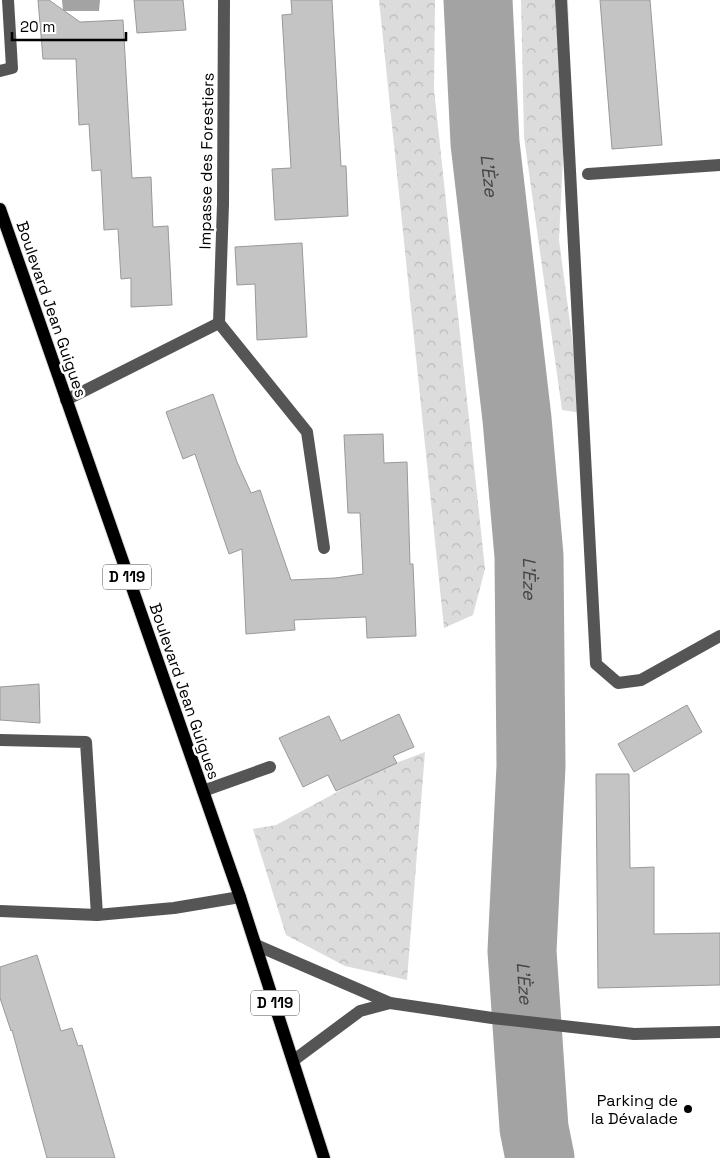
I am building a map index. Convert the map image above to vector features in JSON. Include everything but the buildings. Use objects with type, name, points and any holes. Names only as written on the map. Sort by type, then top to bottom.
[{"type":"main road","name":"Boulevard Jean Guigues","points":[[0,208],[240,897],[324,1158]]},
{"type":"street","points":[[0,71],[12,68],[8,0]]},
{"type":"street","name":"Impasse des Forestiers","points":[[219,323],[223,204],[224,0]]},
{"type":"street","points":[[561,0],[596,664],[618,683],[641,680],[720,636]]},
{"type":"street","points":[[588,174],[720,165]]},
{"type":"street","points":[[66,400],[219,323],[307,432],[324,548]]},
{"type":"street","points":[[0,740],[86,742],[96,915]]},
{"type":"street","points":[[203,791],[270,767]]},
{"type":"street","points":[[0,911],[96,915],[174,908],[240,897]]},
{"type":"street","points":[[256,945],[390,1003],[492,1018],[634,1034],[720,1032]]},
{"type":"street","points":[[294,1060],[360,1011],[390,1003]]},
{"type":"green space","points":[[379,0],[435,0],[434,89],[485,569],[473,615],[444,628]]},
{"type":"green space","points":[[521,0],[568,0],[569,34],[559,240],[582,413],[562,410],[524,137]]},
{"type":"green space","points":[[425,752],[407,980],[345,966],[286,935],[253,829],[276,825],[378,770]]},
{"type":"shaded area","points":[[62,0],[100,0],[99,11],[63,11]]},
{"type":"waterway","name":"L'Èze","points":[[478,0],[485,143],[517,419],[529,556],[531,766],[522,951],[534,1128],[540,1158]]},
{"type":"place","name":"Parking de la Dévalade","points":[[688,1109]]}]
